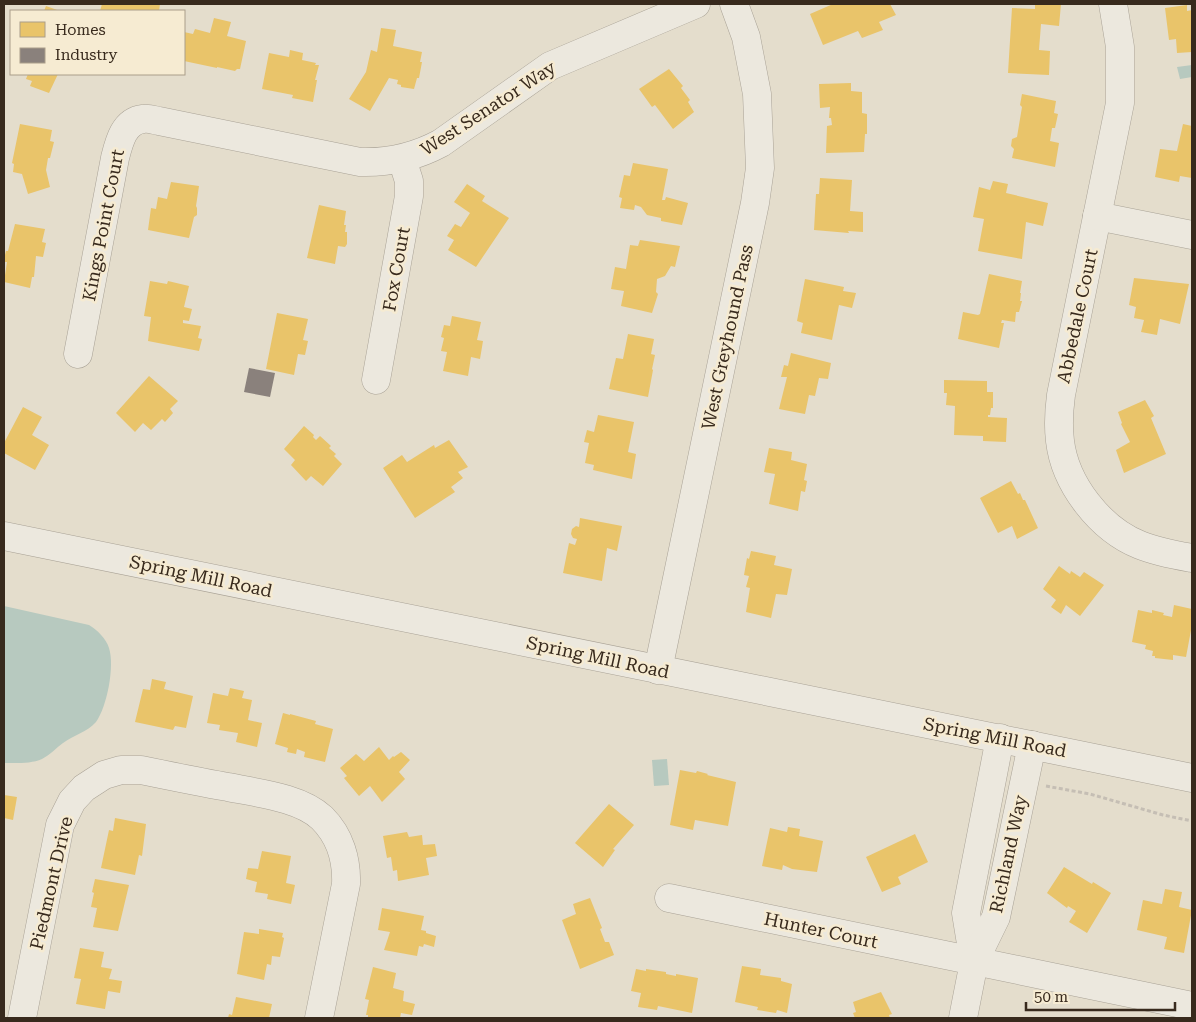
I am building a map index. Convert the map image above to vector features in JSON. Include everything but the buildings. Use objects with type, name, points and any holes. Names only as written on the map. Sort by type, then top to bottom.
[{"type":"street","name":"West Senator Way","points":[[213,132],[360,162],[379,163],[422,154],[441,143],[550,66],[696,4]]},
{"type":"street","name":"West Greyhound Pass","points":[[658,670],[755,203],[760,168],[757,94],[746,37],[734,4]]},
{"type":"street","name":"Abbedale Court","points":[[1113,4],[1120,47],[1120,103],[1061,395],[1060,442],[1066,465],[1076,487],[1091,508],[1106,523],[1123,537],[1139,545],[1192,558]]},
{"type":"street","name":"Kings Point Court","points":[[78,354],[115,158],[121,136],[131,123],[143,119],[213,132]]},
{"type":"street","name":"Fox Court","points":[[376,380],[409,196],[409,181],[402,159]]},
{"type":"street","points":[[1097,216],[1192,235]]},
{"type":"street","name":"Spring Mill Road","points":[[4,536],[1192,778]]},
{"type":"street","points":[[974,962],[966,913],[1000,738]]},
{"type":"street","name":"Richland Way","points":[[963,1018],[974,962],[996,917],[1032,745]]},
{"type":"street","name":"Piedmont Drive","points":[[22,1018],[60,825],[72,801],[84,788],[104,776],[121,770],[141,770],[297,803],[318,815],[334,833],[344,856],[346,884],[319,1018]]},
{"type":"street","name":"Hunter Court","points":[[669,898],[1192,1006]]},
{"type":"path","points":[[1024,782],[1090,794],[1163,815],[1192,821]]},
{"type":"shaded area","points":[[1192,65],[1192,77],[1180,79],[1177,67]]},
{"type":"shaded area","points":[[4,606],[89,625],[108,644],[111,656],[107,697],[96,722],[38,761],[4,763]]},
{"type":"shaded area","points":[[667,759],[669,785],[654,786],[652,760]]}]
